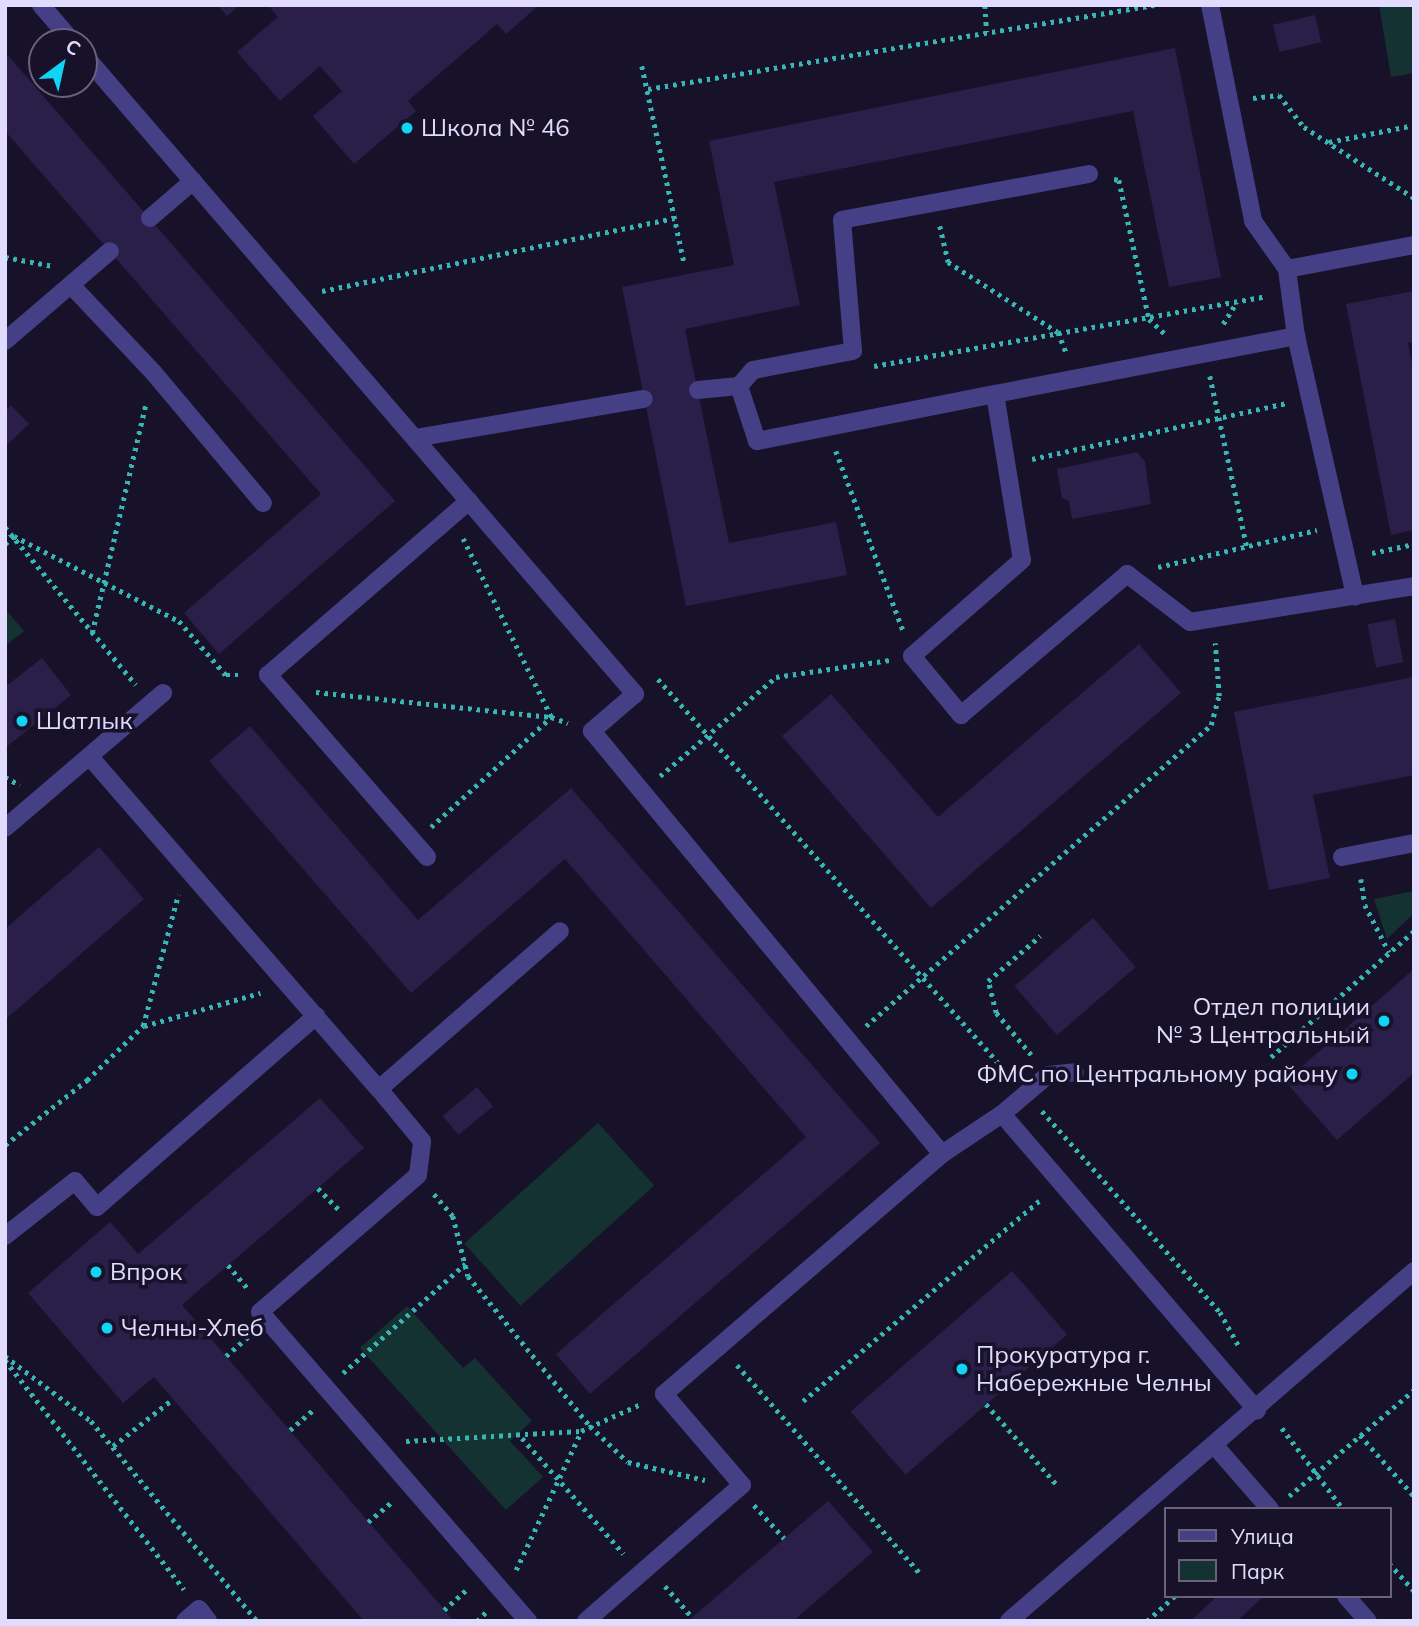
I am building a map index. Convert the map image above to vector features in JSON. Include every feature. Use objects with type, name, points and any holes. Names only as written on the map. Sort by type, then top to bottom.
[{"type":"street","points":[[41,5],[61,28]]},
{"type":"street","points":[[1210,5],[1232,102],[1253,221],[1287,269],[1296,336],[1356,596]]},
{"type":"street","points":[[98,71],[635,694],[592,731],[942,1154]]},
{"type":"street","points":[[698,390],[739,386],[754,370],[853,351],[842,220],[935,205],[1089,174]]},
{"type":"street","points":[[150,218],[193,181]]},
{"type":"street","points":[[1287,269],[1414,245]]},
{"type":"street","points":[[5,341],[110,251]]},
{"type":"street","points":[[71,285],[153,372],[263,503]]},
{"type":"street","points":[[739,386],[757,441],[1296,336]]},
{"type":"street","points":[[995,394],[1010,463],[1022,560],[912,656],[961,715],[1127,574],[1190,622],[1414,586]]},
{"type":"street","points":[[415,438],[644,399]]},
{"type":"street","points":[[427,857],[274,681],[469,501]]},
{"type":"street","points":[[5,828],[163,693]]},
{"type":"street","points":[[90,757],[422,1141],[418,1175],[260,1312],[528,1621]]},
{"type":"street","points":[[1349,855],[1414,843]]},
{"type":"street","points":[[379,1089],[560,931]]},
{"type":"street","points":[[5,1236],[75,1181],[97,1207],[316,1016]]},
{"type":"street","points":[[586,1621],[742,1485],[664,1394],[942,1154],[1002,1114],[1048,1075],[1075,1072]]},
{"type":"street","points":[[1002,1114],[1257,1410]]},
{"type":"street","points":[[1009,1621],[1257,1410],[1414,1271]]},
{"type":"street","points":[[1215,1446],[1278,1504]]},
{"type":"street","points":[[1348,1598],[1368,1621]]},
{"type":"path","points":[[985,5],[987,33]]},
{"type":"path","points":[[648,89],[1154,5]]},
{"type":"path","points":[[642,66],[684,262]]},
{"type":"path","points":[[1232,102],[1279,94],[1304,127],[1414,198]]},
{"type":"path","points":[[1329,143],[1414,124]]},
{"type":"path","points":[[1089,174],[1119,180],[1149,319],[1197,355],[1220,418],[1247,547]]},
{"type":"path","points":[[935,205],[948,262],[1058,332],[1077,378]]},
{"type":"path","points":[[294,297],[675,218]]},
{"type":"path","points":[[5,257],[87,272]]},
{"type":"path","points":[[853,351],[870,366],[1058,332],[1149,319],[1273,295]]},
{"type":"path","points":[[1010,463],[1311,398]]},
{"type":"path","points":[[92,633],[141,420]]},
{"type":"path","points":[[643,790],[776,677],[912,656],[828,429]]},
{"type":"path","points":[[452,516],[551,717]]},
{"type":"path","points":[[1127,574],[1340,525]]},
{"type":"path","points":[[5,527],[127,673]]},
{"type":"path","points":[[15,537],[179,621],[226,675],[551,717],[592,731]]},
{"type":"path","points":[[5,544],[15,537]]},
{"type":"path","points":[[1347,558],[1414,544]]},
{"type":"path","points":[[850,1040],[1211,725],[1219,696],[1213,618]]},
{"type":"path","points":[[654,674],[1220,1312],[1243,1355]]},
{"type":"path","points":[[414,842],[551,717]]},
{"type":"path","points":[[1349,855],[1366,905],[1389,952]]},
{"type":"path","points":[[143,1026],[185,869]]},
{"type":"path","points":[[1271,1057],[1414,930]]},
{"type":"path","points":[[1040,936],[988,981],[996,1013],[1048,1075]]},
{"type":"path","points":[[5,1145],[88,1080],[143,1026],[288,985]]},
{"type":"path","points":[[418,1175],[453,1216],[468,1276],[590,1426],[628,1462],[739,1488],[784,1538]]},
{"type":"path","points":[[803,1401],[1061,1182]]},
{"type":"path","points":[[327,1389],[465,1264]]},
{"type":"path","points":[[720,1346],[919,1572]]},
{"type":"path","points":[[5,1358],[91,1421],[257,1621]]},
{"type":"path","points":[[5,1358],[198,1617]]},
{"type":"path","points":[[1278,1504],[1414,1390]]},
{"type":"path","points":[[374,1443],[522,1438],[581,1432],[664,1394]]},
{"type":"path","points":[[113,1446],[173,1399]]},
{"type":"path","points":[[986,1404],[1058,1486]]},
{"type":"path","points":[[1282,1428],[1313,1475],[1341,1507]]},
{"type":"path","points":[[477,1621],[505,1594],[581,1432]]},
{"type":"path","points":[[1360,1435],[1414,1496]]},
{"type":"path","points":[[522,1438],[692,1617]]},
{"type":"path","points":[[1391,1565],[1414,1591]]},
{"type":"path","points":[[1147,1621],[1173,1598]]},
{"type":"green space","points":[[1379,5],[1414,5],[1414,73],[1391,77]]},
{"type":"green space","points":[[5,609],[24,631],[5,646]]},
{"type":"green space","points":[[1414,891],[1414,913],[1387,939],[1374,899]]},
{"type":"green space","points":[[598,1123],[654,1185],[520,1306],[464,1243]]},
{"type":"green space","points":[[407,1306],[463,1368],[475,1358],[532,1421],[510,1441],[543,1477],[506,1510],[360,1348]]},
{"type":"building","points":[[217,5],[240,5],[227,16]]},
{"type":"building","points":[[268,5],[539,5],[506,34],[497,24],[408,101],[416,111],[354,164],[313,116],[342,91],[320,66],[280,101],[237,52],[278,17]]},
{"type":"building","points":[[1315,15],[1321,42],[1279,52],[1273,25]]},
{"type":"building","points":[[1175,48],[1221,277],[1169,287],[1133,111],[774,182],[800,305],[685,329],[729,543],[836,522],[847,575],[686,606],[622,287],[734,265],[709,141]]},
{"type":"building","points":[[5,52],[28,78],[28,98],[45,98],[395,501],[219,654],[184,613],[321,494],[5,131]]},
{"type":"building","points":[[1414,291],[1414,342],[1408,343],[1414,374],[1414,530],[1391,535],[1346,304]]},
{"type":"building","points":[[11,405],[29,424],[5,447],[5,411]]},
{"type":"building","points":[[1137,452],[1145,462],[1151,504],[1072,519],[1069,501],[1062,498],[1057,469]]},
{"type":"building","points":[[1395,619],[1403,662],[1376,668],[1368,624]]},
{"type":"building","points":[[1139,644],[1181,693],[931,908],[782,736],[831,694],[938,817]]},
{"type":"building","name":"Шатлык","points":[[42,658],[71,695],[5,748],[5,687]]},
{"type":"building","points":[[1414,677],[1414,775],[1313,795],[1330,878],[1269,890],[1234,712]]},
{"type":"building","points":[[250,726],[418,920],[571,788],[880,1143],[590,1394],[556,1354],[806,1137],[565,859],[411,993],[209,761]]},
{"type":"building","points":[[99,847],[144,899],[5,1020],[5,929]]},
{"type":"building","points":[[1093,918],[1136,967],[1057,1035],[1015,986]]},
{"type":"building","name":"Отдел полиции № 3 Центральный","points":[[1414,969],[1414,1073],[1337,1140],[1285,1081]]},
{"type":"building","points":[[477,1087],[493,1106],[459,1135],[443,1116]]},
{"type":"building","points":[[320,1098],[364,1148],[182,1305],[454,1621],[364,1621],[154,1377],[123,1403],[28,1293],[110,1222],[138,1254]]},
{"type":"building","name":"Прокуратура г. Набережные Челны","points":[[1012,1271],[1067,1334],[906,1475],[850,1411]]},
{"type":"building","points":[[828,1501],[873,1552],[793,1621],[688,1621]]},
{"type":"building","points":[[1215,1598],[1262,1598],[1237,1621],[1191,1621]]},
{"type":"place","name":"Школа № 46","points":[[407,128]]},
{"type":"place","name":"Шатлык","points":[[22,721]]},
{"type":"place","name":"Отдел полиции № 3 Центральный","points":[[1384,1021]]},
{"type":"place","name":"ФМС по Центральному району","points":[[1352,1074]]},
{"type":"place","name":"Впрок","points":[[96,1272]]},
{"type":"place","name":"Челны-Хлеб","points":[[107,1328]]},
{"type":"place","name":"Прокуратура г. Набережные Челны","points":[[962,1369]]}]
